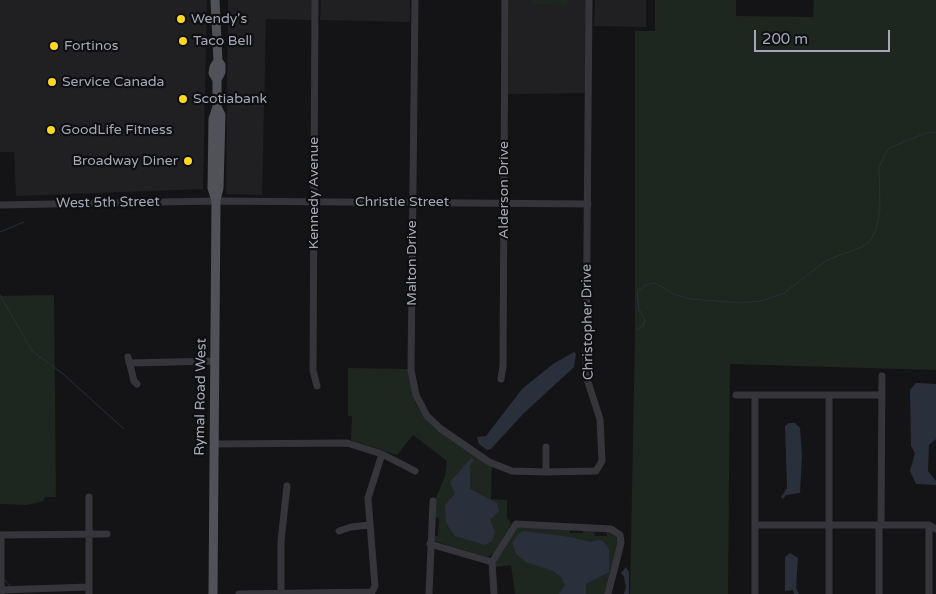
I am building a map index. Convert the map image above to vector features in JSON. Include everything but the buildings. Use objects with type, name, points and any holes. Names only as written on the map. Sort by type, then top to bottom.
[{"type":"main road","points":[[215,0],[217,13]]},
{"type":"main road","points":[[217,13],[221,0]]},
{"type":"main road","name":"Rymal Road West","points":[[213,594],[216,201],[219,188],[221,115],[217,107],[217,80],[213,73],[218,61],[217,13]]},
{"type":"street","name":"Kennedy Avenue","points":[[316,0],[313,370],[317,386]]},
{"type":"street","name":"Malton Drive","points":[[415,0],[411,370],[420,405]]},
{"type":"street","name":"Alderson Drive","points":[[501,379],[505,0]]},
{"type":"street","name":"Christopher Drive","points":[[420,405],[427,416],[441,429],[489,462],[512,470],[546,472],[596,471],[602,461],[600,419],[587,379],[586,362],[590,0]]},
{"type":"street","name":"Christie Street","points":[[216,201],[588,204]]},
{"type":"street","name":"West 5th Street","points":[[0,205],[216,201]]},
{"type":"street","points":[[137,384],[134,381],[128,360],[215,361]]},
{"type":"street","points":[[879,594],[882,376]]},
{"type":"street","points":[[736,395],[882,395]]},
{"type":"street","points":[[755,395],[755,594]]},
{"type":"street","points":[[829,395],[829,594]]},
{"type":"street","points":[[214,444],[347,443],[382,454],[412,467],[415,471]]},
{"type":"street","points":[[546,447],[546,472]]},
{"type":"street","points":[[240,594],[372,592],[375,586],[368,498],[382,454]]},
{"type":"street","points":[[281,593],[280,540],[287,486]]},
{"type":"street","points":[[89,497],[89,534],[89,591],[1,592],[0,535],[89,534],[107,534]]},
{"type":"street","points":[[429,594],[433,501]]},
{"type":"street","points":[[494,594],[492,562],[516,524],[611,529],[618,531],[621,536],[621,543],[608,594]]},
{"type":"street","points":[[339,531],[351,527],[370,525]]},
{"type":"street","points":[[755,525],[934,525],[929,594]]},
{"type":"street","points":[[430,544],[492,562]]},
{"type":"shaded area","points":[[0,0],[207,0],[203,189],[16,196],[14,152],[0,152]]},
{"type":"shaded area","points":[[228,0],[313,0],[313,20],[266,19],[262,195],[226,194]]},
{"type":"shaded area","points":[[321,0],[410,0],[410,22],[320,20]]},
{"type":"shaded area","points":[[509,0],[586,0],[586,93],[508,94]]},
{"type":"shaded area","points":[[531,0],[567,0],[567,5],[531,4]]},
{"type":"shaded area","points":[[595,0],[646,0],[646,27],[594,26]]},
{"type":"shaded area","points":[[655,0],[736,0],[736,16],[813,17],[814,0],[936,0],[936,370],[730,364],[728,594],[630,594],[635,334],[635,31],[655,31]]},
{"type":"shaded area","points":[[54,295],[56,497],[45,497],[43,501],[27,505],[0,504],[0,296]]},
{"type":"shaded area","points":[[574,352],[576,354],[574,367],[523,414],[491,449],[487,450],[479,444],[477,437],[486,436],[522,389],[553,364]]},
{"type":"shaded area","points":[[348,368],[408,369],[416,404],[426,419],[437,430],[492,467],[491,499],[507,500],[507,517],[511,524],[494,553],[487,557],[434,541],[433,536],[438,536],[439,518],[434,517],[436,498],[445,476],[447,461],[413,435],[397,455],[351,440],[352,416],[348,416]]},
{"type":"shaded area","points":[[916,383],[936,384],[936,439],[929,445],[928,471],[936,481],[936,485],[916,484],[910,471],[915,453],[911,446],[910,390]]},
{"type":"shaded area","points":[[789,423],[795,423],[800,428],[802,456],[800,493],[786,495],[783,499],[781,497],[787,488],[785,426]]},
{"type":"shaded area","points":[[471,458],[474,460],[470,465],[470,489],[497,503],[499,511],[490,520],[495,532],[492,541],[485,545],[455,536],[446,523],[445,505],[455,494],[450,482]]},
{"type":"shaded area","points":[[518,527],[570,530],[570,533],[583,533],[583,530],[594,531],[595,536],[607,536],[607,531],[614,534],[619,543],[605,594],[515,594],[511,565],[495,567],[495,562]]},
{"type":"shaded area","points":[[524,531],[570,537],[590,542],[603,541],[609,549],[609,572],[586,584],[586,594],[559,594],[565,585],[562,578],[553,571],[526,562],[516,554],[512,543],[519,533]]},
{"type":"shaded area","points":[[790,553],[798,558],[796,588],[799,594],[794,594],[793,590],[785,591],[785,557]]},
{"type":"shaded area","points":[[626,567],[629,572],[629,594],[624,594],[626,587],[621,573]]},
{"type":"waterway","points":[[637,329],[643,326],[645,320],[639,309],[637,292],[645,285],[655,283],[674,294],[690,299],[740,303],[761,301],[784,293],[827,260],[862,247],[870,241],[876,230],[880,209],[879,167],[889,148],[926,133],[936,132]]},
{"type":"waterway","points":[[0,232],[24,222]]},
{"type":"waterway","points":[[0,295],[32,351],[62,373],[124,429]]},
{"type":"waterway","points":[[4,579],[11,587]]},
{"type":"place","name":"Wendy's","points":[[181,19]]},
{"type":"place","name":"Taco Bell","points":[[183,41]]},
{"type":"place","name":"Fortinos","points":[[54,46]]},
{"type":"place","name":"Service Canada","points":[[52,82]]},
{"type":"place","name":"Scotiabank","points":[[183,99]]},
{"type":"place","name":"GoodLife Fitness","points":[[51,130]]},
{"type":"place","name":"Broadway Diner","points":[[188,161]]}]
